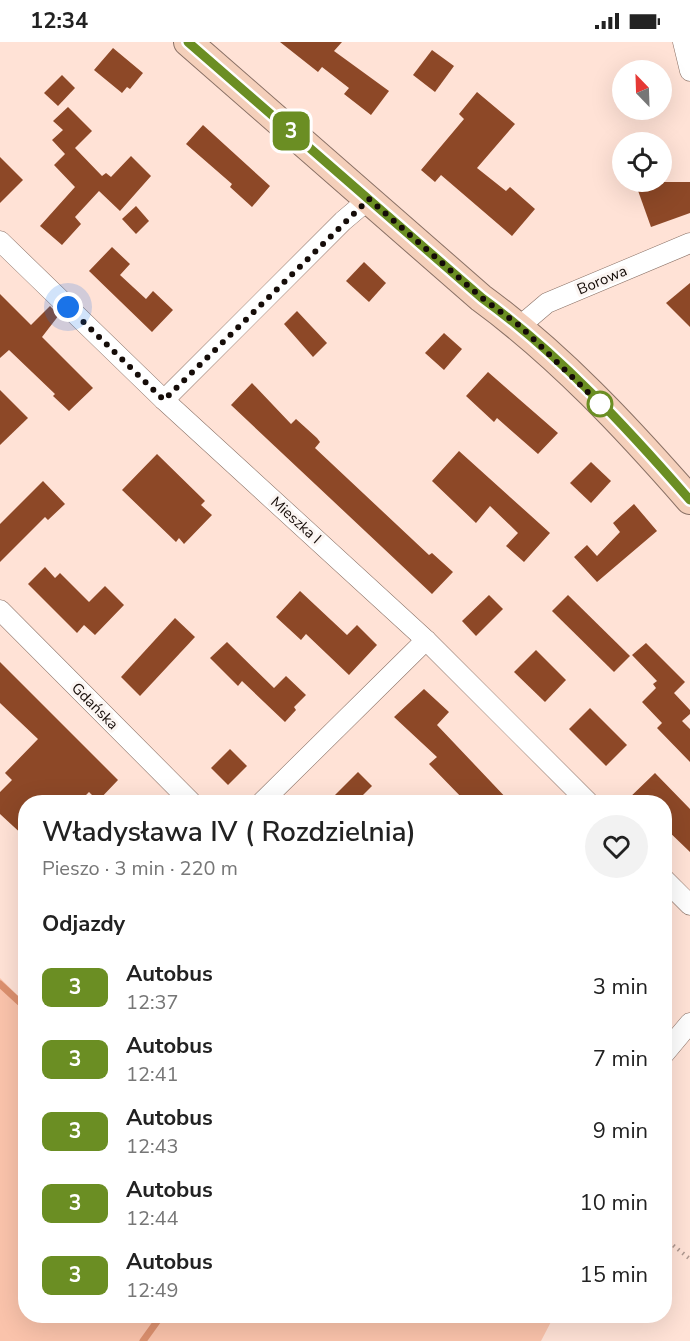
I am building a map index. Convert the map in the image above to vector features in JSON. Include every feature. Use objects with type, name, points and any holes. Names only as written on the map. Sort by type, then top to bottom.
[{"type":"street","points":[[188,42],[482,298],[520,326],[638,441],[690,500]]},
{"type":"street","points":[[683,42],[690,71]]},
{"type":"street","points":[[164,400],[369,199]]},
{"type":"street","name":"Mieszka I","points":[[0,241],[164,400],[426,640],[581,795]]},
{"type":"street","name":"Borowa","points":[[520,326],[547,303],[690,243]]},
{"type":"street","name":"Gdańska","points":[[0,610],[184,795]]},
{"type":"street","points":[[269,795],[426,640]]},
{"type":"street","points":[[672,887],[690,905]]},
{"type":"street","points":[[672,1044],[690,1023]]},
{"type":"path","points":[[672,1244],[690,1259]]},
{"type":"shaded area","points":[[0,978],[18,996],[18,1323],[550,1323],[541,1341],[0,1341]]},
{"type":"building","points":[[280,42],[342,42],[334,51],[389,91],[371,115],[344,94],[349,88],[322,67],[318,72]]},
{"type":"building","points":[[113,48],[143,73],[130,89],[127,87],[122,93],[94,70]]},
{"type":"building","points":[[432,50],[454,66],[435,92],[413,75]]},
{"type":"building","points":[[62,75],[75,88],[58,106],[44,93]]},
{"type":"building","points":[[477,92],[515,124],[477,168],[506,191],[510,187],[535,209],[512,236],[441,175],[435,182],[421,170],[464,119],[459,114]]},
{"type":"building","points":[[68,107],[92,131],[75,148],[102,176],[106,173],[111,177],[131,156],[151,176],[120,211],[99,191],[75,217],[81,224],[62,245],[40,226],[75,187],[54,165],[65,154],[52,140],[63,130],[53,121]]},
{"type":"building","points":[[203,125],[270,186],[252,207],[230,187],[232,184],[186,144]]},
{"type":"building","points":[[0,157],[23,180],[0,203]]},
{"type":"building","points":[[672,182],[690,182],[690,213],[651,227],[638,192],[672,192]]},
{"type":"building","points":[[136,206],[149,221],[136,234],[122,219]]},
{"type":"building","points":[[112,247],[130,264],[120,275],[146,299],[153,291],[173,310],[152,332],[89,271]]},
{"type":"building","points":[[364,262],[386,283],[369,302],[346,281]]},
{"type":"building","points":[[690,283],[690,327],[666,303]]},
{"type":"building","points":[[0,294],[31,325],[50,306],[59,315],[42,337],[93,388],[69,411],[53,396],[55,394],[9,350],[0,358]]},
{"type":"building","points":[[297,311],[327,343],[313,357],[284,324]]},
{"type":"building","points":[[444,333],[462,349],[444,370],[425,353]]},
{"type":"building","points":[[488,372],[558,433],[538,454],[497,418],[494,422],[466,396]]},
{"type":"building","points":[[252,383],[291,424],[296,419],[317,438],[320,442],[315,448],[429,555],[432,553],[453,572],[432,594],[231,405]]},
{"type":"building","points":[[0,390],[28,418],[0,445]]},
{"type":"building","points":[[459,451],[550,533],[524,562],[506,546],[518,533],[490,506],[476,523],[432,481]]},
{"type":"building","points":[[157,454],[205,501],[201,505],[212,515],[184,544],[179,538],[176,542],[122,490]]},
{"type":"building","points":[[591,462],[611,481],[591,503],[570,483]]},
{"type":"building","points":[[43,481],[65,504],[48,520],[45,517],[0,562],[0,524]]},
{"type":"building","points":[[634,504],[657,531],[597,582],[574,557],[587,545],[597,556],[620,532],[613,523]]},
{"type":"building","points":[[45,567],[55,578],[60,573],[89,602],[105,586],[124,605],[95,635],[84,625],[77,633],[28,584]]},
{"type":"building","points":[[300,591],[347,635],[357,625],[377,645],[349,675],[306,634],[301,640],[276,617]]},
{"type":"building","points":[[489,595],[503,609],[476,636],[462,621]]},
{"type":"building","points":[[568,595],[630,656],[614,672],[552,611]]},
{"type":"building","points":[[175,618],[195,637],[140,696],[121,677]]},
{"type":"building","points":[[227,642],[274,688],[286,676],[306,695],[294,707],[296,710],[285,722],[242,681],[238,686],[210,658]]},
{"type":"building","points":[[646,643],[685,682],[674,693],[690,710],[690,714],[682,721],[690,729],[690,762],[657,728],[662,723],[642,702],[656,688],[653,684],[657,681],[632,655]]},
{"type":"building","points":[[536,650],[566,680],[545,702],[514,672]]},
{"type":"building","points":[[0,662],[118,780],[104,795],[92,795],[89,792],[86,795],[18,795],[18,831],[0,814],[0,792],[12,780],[5,773],[38,739],[0,703]]},
{"type":"building","points":[[424,689],[449,712],[437,725],[503,795],[459,795],[429,764],[437,757],[394,717]]},
{"type":"building","points":[[590,708],[627,745],[606,766],[569,729]]},
{"type":"building","points":[[230,749],[247,766],[228,785],[211,768]]},
{"type":"building","points":[[358,772],[372,786],[363,795],[335,795]]},
{"type":"building","points":[[655,773],[690,809],[690,852],[672,835],[672,795],[632,795]]},
{"type":"waterway","points":[[0,984],[18,1001]]},
{"type":"waterway","points":[[143,1341],[156,1323]]},
{"type":"bus line","name":"3","points":[[188,42],[482,298],[520,326],[638,441],[690,500]]},
{"type":"route","points":[[68,307],[164,400],[343,221],[369,199],[482,298],[520,326],[604,408],[600,404]]}]
